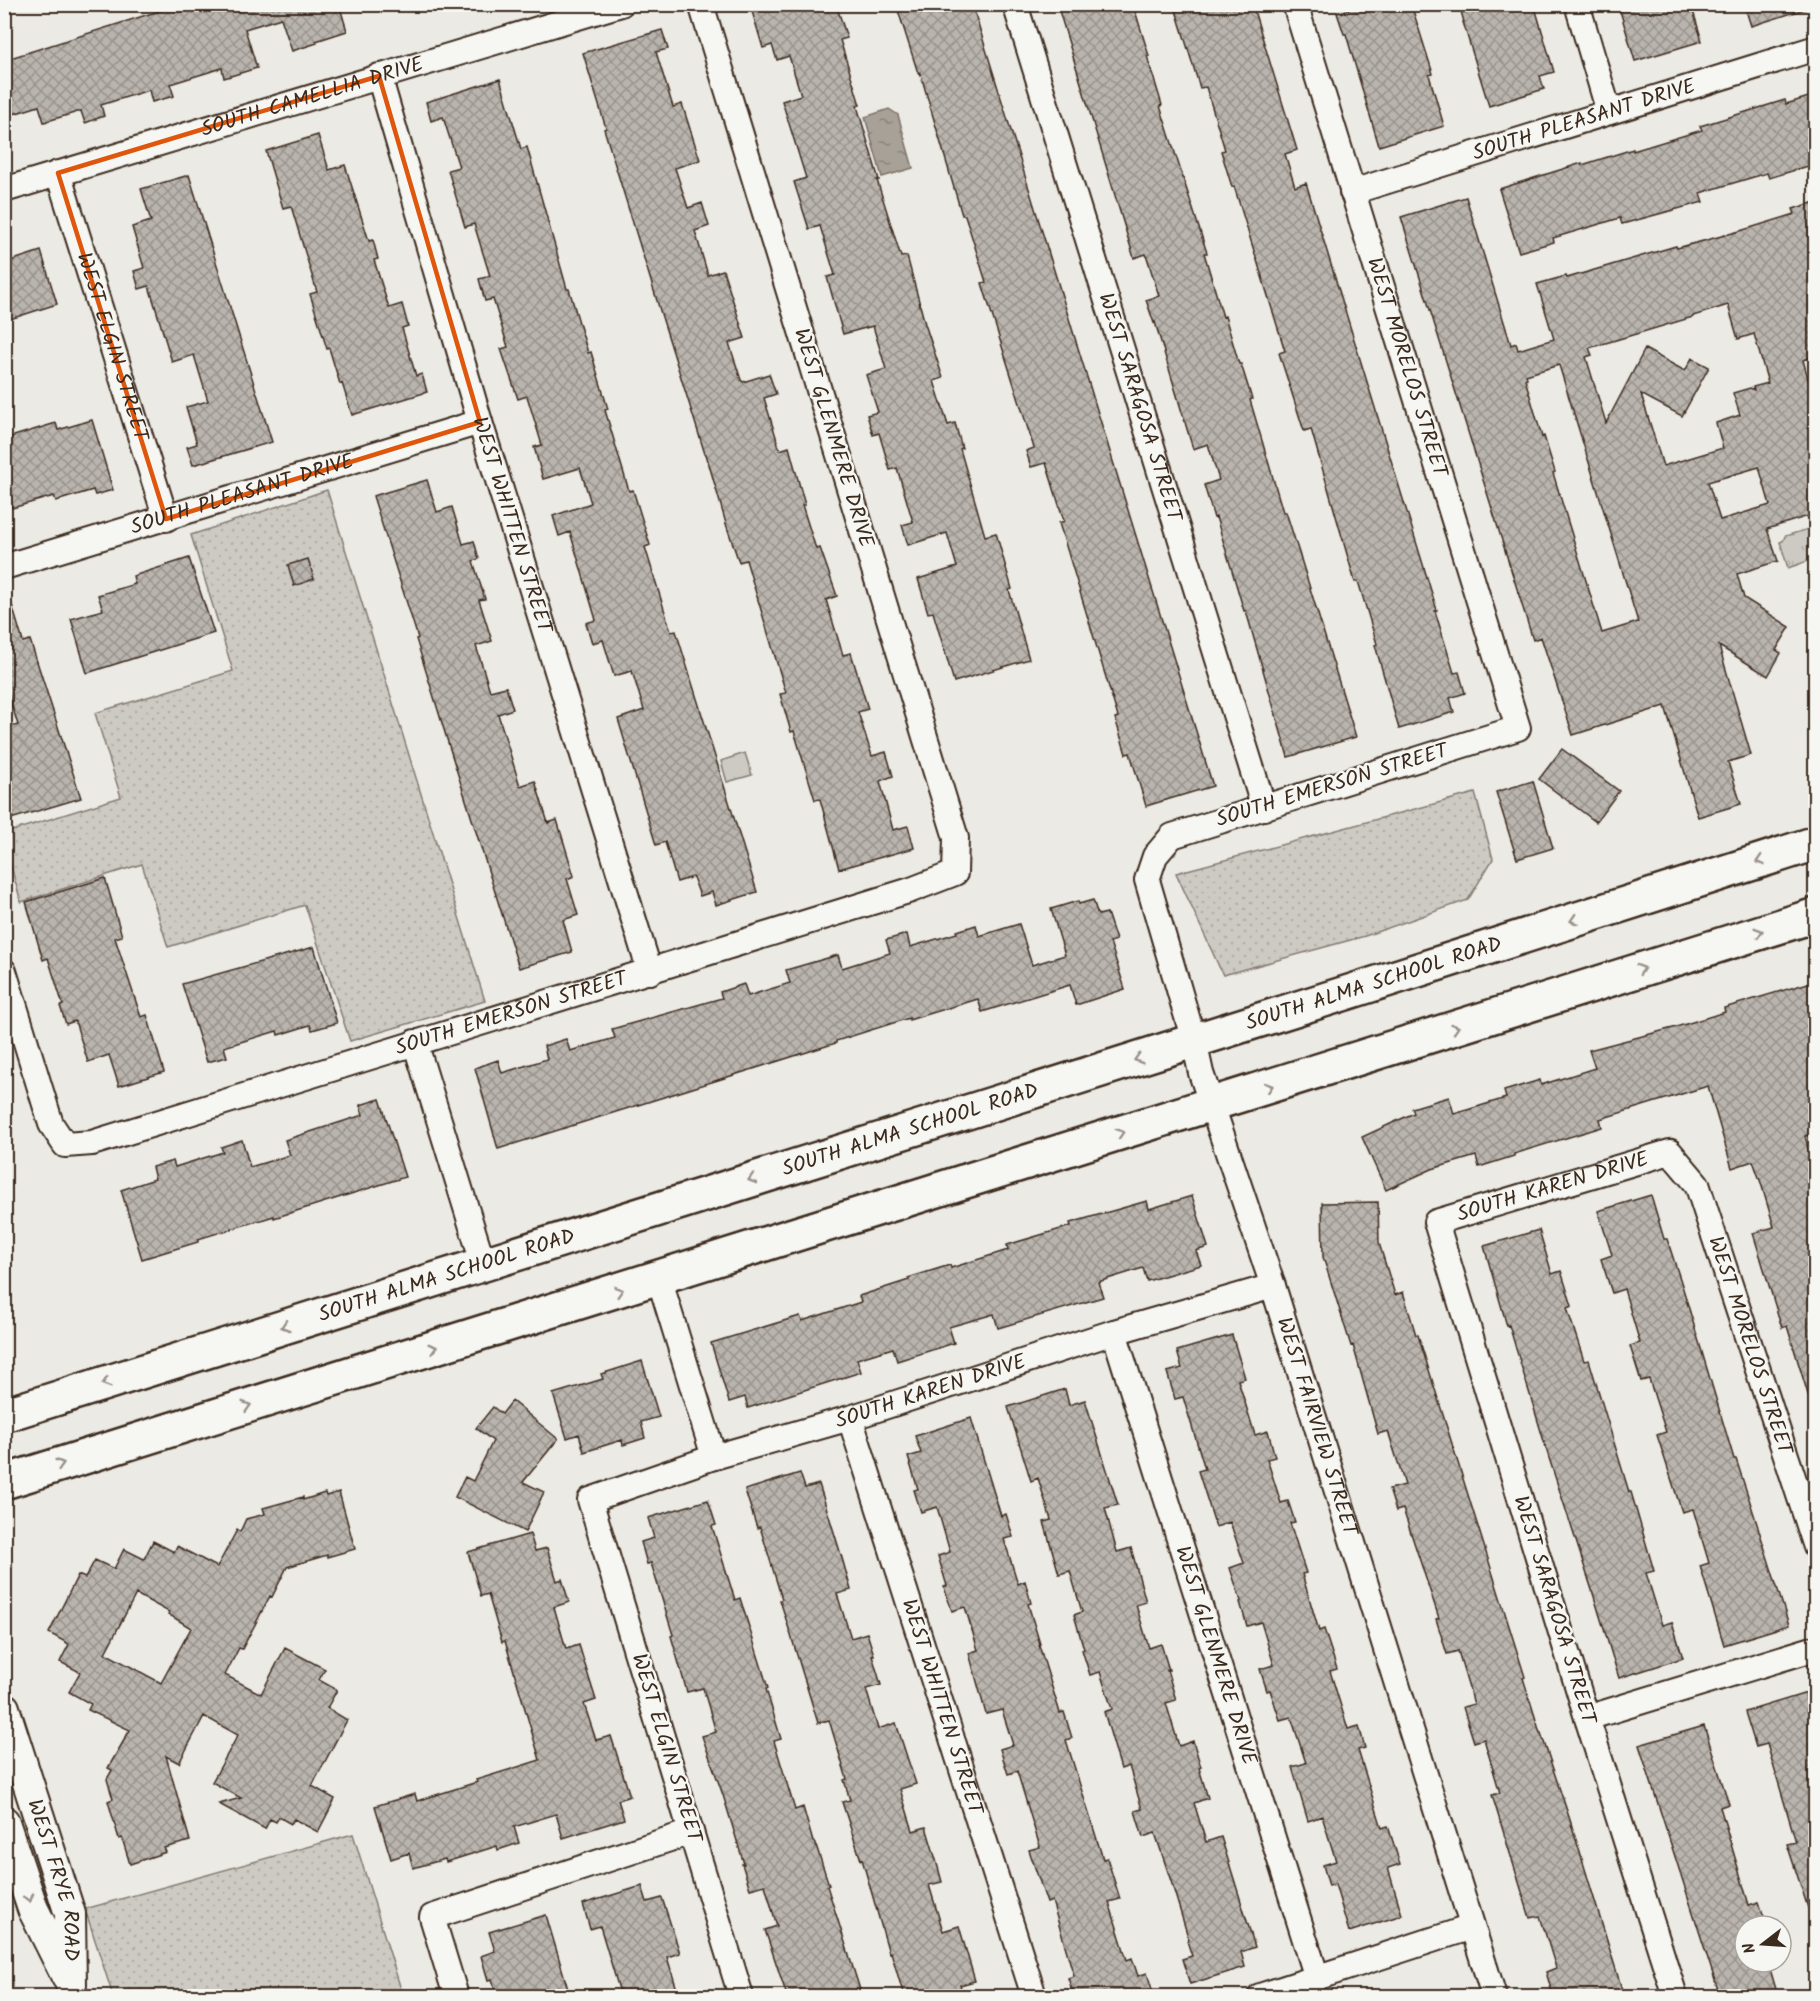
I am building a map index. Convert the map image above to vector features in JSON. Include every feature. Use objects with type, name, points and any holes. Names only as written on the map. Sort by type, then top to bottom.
[{"type":"main road","name":"SOUTH ALMA SCHOOL ROAD","points":[[4,1415],[1815,843]]},
{"type":"main road","points":[[4,1482],[1815,915]]},
{"type":"street","name":"SOUTH CAMELLIA DRIVE","points":[[4,190],[621,4]]},
{"type":"street","name":"WEST GLENMERE DRIVE","points":[[701,4],[956,838],[955,873]]},
{"type":"street","name":"WEST SARAGOSA STREET","points":[[1015,4],[1264,808]]},
{"type":"street","name":"WEST MORELOS STREET","points":[[1294,4],[1518,728]]},
{"type":"street","points":[[1577,4],[1609,112]]},
{"type":"street","name":"SOUTH PLEASANT DRIVE","points":[[1352,192],[1815,48]]},
{"type":"street","name":"WEST WHITTEN STREET","points":[[379,76],[480,422],[650,972]]},
{"type":"street","name":"WEST ELGIN STREET","points":[[58,173],[166,519]]},
{"type":"street","name":"SOUTH PLEASANT DRIVE","points":[[4,567],[480,422]]},
{"type":"street","name":"SOUTH EMERSON STREET","points":[[1155,856],[1172,836],[1518,728]]},
{"type":"street","name":"WEST FAIRVIEW STREET","points":[[1155,856],[1147,880],[1194,1041],[1201,1073],[1274,1286],[1494,1996]]},
{"type":"street","name":"SOUTH EMERSON STREET","points":[[4,971],[51,1124],[65,1145],[92,1143],[415,1042],[650,972],[911,890],[955,873]]},
{"type":"street","points":[[415,1042],[483,1263]]},
{"type":"street","name":"WEST MORELOS STREET","points":[[1670,1152],[1697,1184],[1815,1547]]},
{"type":"street","name":"SOUTH KAREN DRIVE","points":[[1436,1222],[1670,1152]]},
{"type":"street","name":"WEST SARAGOSA STREET","points":[[1436,1222],[1587,1718],[1675,1996]]},
{"type":"street","points":[[658,1278],[714,1457]]},
{"type":"street","name":"SOUTH KAREN DRIVE","points":[[590,1500],[714,1457],[850,1418],[1114,1332],[1274,1286]]},
{"type":"street","name":"WEST GLENMERE DRIVE","points":[[1114,1332],[1317,1978]]},
{"type":"street","name":"WEST WHITTEN STREET","points":[[850,1418],[1034,1996]]},
{"type":"street","name":"WEST ELGIN STREET","points":[[590,1500],[741,1996]]},
{"type":"street","points":[[1587,1718],[1815,1648]]},
{"type":"street","name":"WEST FRYE ROAD","points":[[4,1708],[70,1914],[73,1991]]},
{"type":"street","name":"WEST FRYE ROAD","points":[[4,1822],[33,1909],[73,1991]]},
{"type":"street","points":[[456,1996],[432,1917],[691,1832]]},
{"type":"street","points":[[1260,1996],[1472,1927]]},
{"type":"highlighted area","points":[[379,76],[480,422],[166,519],[58,173]]},
{"type":"green space","points":[[327,490],[485,1001],[350,1041],[305,905],[168,947],[142,864],[21,902],[5,845],[5,833],[121,797],[95,713],[233,671],[191,535]]},
{"type":"green space","points":[[1815,527],[1815,548],[1808,561],[1788,568],[1780,542],[1785,536]]},
{"type":"green space","points":[[745,753],[752,775],[727,782],[721,761]]},
{"type":"green space","points":[[1475,793],[1493,859],[1468,900],[1365,936],[1223,975],[1176,873]]},
{"type":"green space","points":[[353,1834],[403,1996],[113,1996],[85,1909]]},
{"type":"water","points":[[889,109],[898,115],[913,168],[882,177],[865,117]]},
{"type":"building","points":[[181,4],[339,4],[347,31],[292,51],[281,18],[245,29],[257,68],[224,78],[222,68],[170,84],[174,96],[152,102],[149,90],[101,105],[104,116],[85,123],[81,111],[44,122],[39,106],[4,117],[4,60]]},
{"type":"building","points":[[760,4],[836,4],[847,38],[840,40],[860,105],[857,106],[879,180],[877,180],[901,257],[907,256],[925,324],[943,378],[934,381],[948,425],[955,423],[962,448],[960,449],[985,536],[996,533],[1012,589],[1009,590],[1029,659],[954,682],[933,612],[928,613],[918,579],[957,567],[947,533],[908,545],[902,525],[913,522],[897,468],[890,470],[879,433],[873,435],[867,415],[878,412],[866,375],[886,369],[873,326],[843,334],[827,277],[835,275],[820,226],[809,229],[794,182],[806,178],[782,101],[801,95],[789,56],[777,60],[772,45],[763,48],[751,8]]},
{"type":"building","points":[[896,4],[972,4],[1213,786],[1146,806],[1130,753],[1126,754],[1115,718],[1118,717],[1059,523],[1064,521],[1046,463],[1031,467],[1026,451],[1034,448],[982,283],[986,282],[965,215],[962,215],[920,72],[918,73]]},
{"type":"building","points":[[1057,4],[1133,4],[1162,105],[1160,106],[1207,253],[1204,253],[1223,317],[1225,316],[1239,364],[1241,364],[1283,512],[1286,512],[1356,737],[1288,757],[1246,611],[1244,611],[1204,485],[1219,480],[1208,444],[1193,449],[1155,322],[1146,300],[1159,296],[1146,254],[1134,258]]},
{"type":"building","points":[[1174,4],[1252,4],[1297,150],[1285,154],[1295,187],[1306,183],[1437,610],[1435,611],[1454,673],[1459,672],[1465,693],[1450,698],[1454,712],[1399,729],[1375,645],[1377,644],[1358,581],[1355,582],[1311,429],[1304,431],[1279,353],[1285,351],[1221,151],[1225,150],[1206,87],[1200,88]]},
{"type":"building","points":[[1365,4],[1411,4],[1433,74],[1429,75],[1444,126],[1379,146],[1346,34],[1344,34],[1337,13]]},
{"type":"building","points":[[1459,4],[1534,4],[1554,72],[1540,76],[1544,89],[1489,106]]},
{"type":"building","points":[[1618,4],[1691,4],[1702,41],[1635,61]]},
{"type":"building","points":[[1744,4],[1805,4],[1805,9],[1751,26]]},
{"type":"building","points":[[662,30],[668,49],[656,52],[673,107],[682,104],[700,160],[675,168],[688,208],[702,203],[709,226],[695,231],[708,275],[723,270],[745,338],[729,343],[741,380],[743,382],[769,374],[776,394],[764,398],[780,450],[789,447],[805,505],[802,505],[816,549],[820,548],[837,596],[826,600],[843,655],[851,653],[868,709],[858,712],[872,756],[886,752],[893,776],[880,781],[893,830],[908,826],[914,848],[839,869],[820,799],[815,800],[794,731],[791,732],[780,694],[786,693],[746,560],[739,562],[727,527],[604,129],[606,128],[583,53]]},
{"type":"building","points":[[500,79],[521,149],[527,147],[567,289],[569,289],[588,353],[591,352],[608,409],[605,410],[629,491],[633,490],[650,545],[645,547],[671,632],[676,631],[757,892],[716,905],[712,892],[700,896],[693,877],[677,882],[665,842],[656,845],[618,719],[644,710],[632,671],[614,676],[603,640],[592,643],[586,623],[596,620],[570,532],[559,536],[553,516],[591,503],[580,468],[543,479],[534,447],[542,445],[527,396],[518,399],[501,349],[508,347],[493,299],[485,301],[479,279],[490,276],[474,224],[465,227],[448,170],[459,167],[443,117],[431,121],[426,102]]},
{"type":"building","points":[[1815,95],[1815,164],[1769,178],[1767,173],[1700,193],[1703,202],[1622,224],[1620,218],[1553,238],[1554,242],[1519,252],[1499,189],[1582,163],[1582,165],[1702,130],[1700,126],[1785,100],[1786,104]]},
{"type":"building","points":[[318,135],[329,170],[345,165],[369,241],[373,240],[378,259],[374,260],[389,308],[402,304],[408,326],[402,328],[416,376],[422,374],[427,392],[352,415],[329,348],[327,349],[310,294],[317,292],[291,206],[283,208],[266,151]]},
{"type":"building","points":[[189,175],[272,442],[193,465],[187,447],[197,444],[186,407],[208,401],[194,355],[172,362],[149,286],[139,289],[134,271],[144,268],[132,227],[151,221],[141,189]]},
{"type":"building","points":[[1466,197],[1511,345],[1516,343],[1518,350],[1554,339],[1537,284],[1740,231],[1795,214],[1793,209],[1815,202],[1815,356],[1803,360],[1815,404],[1815,467],[1810,469],[1815,487],[1815,514],[1767,529],[1778,561],[1737,574],[1744,598],[1790,627],[1776,650],[1781,653],[1768,676],[1719,646],[1751,755],[1728,762],[1741,804],[1698,817],[1665,706],[1573,735],[1541,637],[1533,640],[1401,217]],"holes":[[[1728,305],[1738,339],[1754,334],[1768,383],[1753,387],[1754,390],[1750,388],[1733,393],[1740,415],[1716,423],[1723,448],[1663,466],[1641,394],[1682,416],[1709,367],[1692,358],[1685,371],[1645,349],[1606,423],[1586,357],[1592,355],[1589,348]],[[1559,365],[1638,622],[1602,633],[1553,473],[1555,472],[1544,436],[1542,437],[1525,379],[1526,375]],[[1759,467],[1770,505],[1720,520],[1708,482]]]},
{"type":"building","points":[[41,251],[57,304],[4,321],[4,263]]},
{"type":"building","points":[[92,420],[113,490],[95,495],[93,490],[56,501],[54,496],[12,508],[8,495],[4,496],[4,439],[56,423],[58,430]]},
{"type":"building","points":[[427,480],[437,512],[452,507],[463,544],[474,541],[479,559],[473,561],[485,599],[479,600],[492,641],[476,646],[490,691],[506,687],[513,709],[498,714],[520,786],[535,781],[548,823],[557,820],[574,876],[567,879],[578,915],[563,920],[572,952],[519,968],[373,496]]},
{"type":"building","points":[[189,558],[214,633],[87,673],[71,619],[103,610],[98,595],[135,584],[133,576]]},
{"type":"building","points":[[308,559],[314,579],[294,586],[288,565]]},
{"type":"building","points":[[9,595],[23,642],[30,640],[81,798],[4,821],[4,729],[18,725],[4,681],[4,596]]},
{"type":"building","points":[[1562,749],[1619,791],[1596,822],[1539,779]]},
{"type":"building","points":[[1533,781],[1553,848],[1517,859],[1496,792]]},
{"type":"building","points":[[105,878],[122,936],[115,938],[141,1017],[147,1015],[164,1072],[119,1086],[109,1055],[88,1062],[75,1021],[66,1024],[60,1006],[63,1005],[48,958],[43,960],[26,902]]},
{"type":"building","points":[[1093,900],[1098,915],[1107,913],[1116,940],[1110,942],[1125,989],[1076,1005],[1070,985],[982,1012],[978,999],[909,1020],[909,1018],[498,1149],[475,1068],[498,1060],[502,1073],[547,1059],[544,1046],[566,1039],[570,1051],[615,1038],[612,1029],[722,998],[720,992],[744,984],[748,996],[790,983],[786,970],[838,955],[842,968],[890,953],[886,940],[907,934],[910,947],[976,925],[979,936],[1019,924],[1032,965],[1065,955],[1051,909],[1078,901],[1079,904]]},
{"type":"building","points":[[314,947],[337,1023],[312,1030],[310,1025],[278,1035],[277,1031],[224,1047],[227,1057],[207,1062],[182,984]]},
{"type":"building","points":[[1815,981],[1815,1133],[1805,1136],[1815,1174],[1815,1404],[1811,1404],[1787,1326],[1782,1328],[1753,1233],[1774,1227],[1761,1183],[1753,1161],[1732,1168],[1708,1086],[1600,1119],[1602,1127],[1514,1154],[1514,1156],[1479,1167],[1476,1156],[1432,1169],[1386,1190],[1362,1137],[1414,1113],[1412,1108],[1449,1097],[1454,1114],[1506,1098],[1504,1091],[1540,1080],[1541,1085],[1595,1068],[1589,1050],[1673,1028],[1725,1012],[1724,1008]]},
{"type":"building","points":[[380,1099],[405,1177],[198,1239],[198,1242],[142,1259],[121,1190],[155,1179],[152,1167],[173,1161],[175,1167],[223,1152],[221,1147],[242,1140],[250,1167],[290,1155],[285,1140],[363,1115],[360,1105]]},
{"type":"building","points":[[1651,1195],[1664,1239],[1667,1239],[1681,1282],[1734,1459],[1736,1459],[1789,1625],[1724,1645],[1700,1566],[1709,1563],[1693,1509],[1682,1512],[1657,1435],[1666,1432],[1649,1379],[1641,1381],[1630,1346],[1640,1343],[1624,1289],[1612,1293],[1601,1259],[1612,1255],[1598,1211]]},
{"type":"building","points":[[1192,1196],[1208,1247],[1196,1251],[1201,1265],[1147,1281],[1143,1268],[1098,1282],[1103,1297],[998,1328],[994,1314],[949,1327],[954,1343],[897,1361],[893,1348],[857,1359],[861,1372],[748,1408],[745,1397],[729,1402],[711,1343],[800,1316],[802,1321],[861,1302],[859,1296],[950,1265],[951,1268],[1008,1250],[1007,1245],[1071,1226],[1070,1223],[1147,1201],[1149,1209]]},
{"type":"building","points":[[1378,1202],[1379,1243],[1395,1295],[1403,1292],[1416,1335],[1418,1335],[1525,1677],[1523,1678],[1540,1733],[1570,1820],[1624,1996],[1553,1996],[1546,1972],[1556,1968],[1540,1916],[1530,1918],[1492,1795],[1500,1793],[1484,1739],[1474,1742],[1463,1707],[1474,1704],[1458,1651],[1447,1654],[1436,1619],[1439,1618],[1403,1509],[1396,1511],[1389,1489],[1405,1485],[1388,1431],[1378,1434],[1353,1345],[1351,1346],[1323,1257],[1322,1203]]},
{"type":"building","points":[[1539,1230],[1552,1274],[1561,1271],[1572,1306],[1567,1308],[1584,1361],[1589,1360],[1629,1492],[1631,1492],[1654,1571],[1646,1573],[1662,1625],[1672,1622],[1683,1658],[1619,1678],[1509,1325],[1507,1326],[1484,1246]]},
{"type":"building","points":[[1232,1335],[1245,1378],[1238,1380],[1255,1435],[1268,1431],[1275,1457],[1267,1459],[1281,1503],[1288,1501],[1295,1522],[1290,1523],[1306,1573],[1302,1574],[1319,1631],[1324,1629],[1337,1669],[1330,1671],[1348,1729],[1359,1726],[1365,1748],[1358,1750],[1382,1828],[1388,1826],[1400,1864],[1388,1868],[1402,1915],[1349,1932],[1335,1884],[1329,1886],[1323,1865],[1336,1861],[1322,1816],[1308,1821],[1292,1767],[1306,1763],[1291,1717],[1280,1720],[1260,1669],[1274,1665],[1261,1622],[1247,1626],[1230,1568],[1244,1563],[1230,1522],[1216,1527],[1198,1471],[1205,1469],[1183,1397],[1175,1399],[1167,1372],[1182,1368],[1177,1351]]},
{"type":"building","points":[[642,1361],[659,1417],[641,1422],[645,1438],[623,1445],[622,1440],[584,1452],[579,1434],[567,1438],[553,1394],[603,1379],[601,1374]]},
{"type":"building","points":[[1065,1389],[1069,1405],[1085,1400],[1118,1505],[1105,1508],[1117,1552],[1131,1548],[1146,1602],[1136,1605],[1149,1648],[1161,1644],[1169,1670],[1167,1670],[1176,1700],[1166,1703],[1179,1746],[1193,1741],[1201,1767],[1199,1768],[1208,1798],[1194,1803],[1206,1842],[1221,1837],[1255,1947],[1241,1952],[1245,1967],[1190,1984],[1182,1959],[1192,1956],[1172,1884],[1155,1833],[1143,1837],[1135,1811],[1142,1809],[1129,1766],[1121,1769],[1104,1712],[1112,1709],[1100,1672],[1090,1675],[1082,1650],[1084,1649],[1074,1615],[1082,1612],[1070,1571],[1059,1574],[1044,1522],[1051,1520],[1038,1478],[1031,1481],[1008,1407]]},
{"type":"building","points":[[512,1401],[558,1439],[523,1482],[544,1492],[525,1532],[455,1497],[465,1477],[473,1481],[493,1441],[476,1428],[493,1407],[502,1414]]},
{"type":"building","points":[[971,1418],[1001,1516],[1006,1514],[1013,1537],[1004,1539],[1018,1584],[1025,1581],[1031,1603],[1028,1604],[1039,1645],[1060,1713],[1064,1712],[1072,1738],[1066,1740],[1103,1859],[1107,1858],[1120,1899],[1109,1902],[1127,1960],[1132,1958],[1138,1976],[1147,1973],[1154,1996],[1074,1996],[1068,1978],[1074,1976],[1052,1901],[1047,1903],[1029,1850],[1040,1847],[1017,1771],[1008,1774],[1000,1749],[1013,1745],[1002,1710],[986,1714],[969,1653],[978,1650],[965,1607],[952,1611],[944,1587],[947,1586],[938,1556],[950,1552],[937,1507],[921,1512],[914,1490],[918,1489],[908,1457],[921,1453],[915,1436]]},
{"type":"building","points":[[800,1473],[805,1488],[819,1484],[842,1558],[851,1590],[837,1594],[851,1638],[867,1633],[874,1655],[872,1655],[881,1685],[866,1689],[878,1729],[896,1723],[916,1784],[900,1789],[913,1831],[926,1827],[936,1860],[942,1882],[929,1885],[943,1931],[959,1926],[975,1981],[960,1985],[964,1996],[904,1996],[891,1952],[889,1953],[862,1859],[842,1802],[850,1800],[844,1780],[847,1779],[829,1720],[818,1723],[760,1527],[757,1528],[745,1490]]},
{"type":"building","points":[[339,1492],[355,1549],[287,1567],[272,1597],[270,1596],[242,1649],[239,1648],[225,1675],[261,1694],[285,1648],[325,1669],[319,1680],[337,1690],[327,1708],[347,1720],[312,1786],[335,1799],[318,1832],[294,1819],[291,1824],[279,1817],[276,1822],[270,1819],[265,1829],[219,1804],[241,1798],[212,1782],[238,1735],[204,1716],[179,1763],[166,1756],[190,1841],[164,1848],[166,1852],[130,1864],[122,1838],[119,1839],[108,1801],[113,1799],[107,1779],[112,1770],[108,1768],[130,1730],[88,1710],[91,1704],[69,1692],[80,1672],[60,1662],[69,1644],[49,1633],[78,1575],[85,1578],[95,1560],[114,1569],[124,1549],[144,1559],[153,1541],[174,1552],[177,1546],[217,1567],[237,1530],[240,1532],[246,1519],[265,1514],[263,1508],[303,1497],[303,1500],[325,1493],[326,1496]],"holes":[[[136,1594],[169,1612],[168,1614],[191,1628],[161,1683],[105,1653]]]},
{"type":"building","points":[[708,1500],[716,1525],[712,1526],[735,1600],[740,1598],[768,1688],[766,1689],[781,1739],[774,1741],[795,1810],[803,1807],[862,1996],[787,1996],[765,1930],[777,1926],[765,1885],[750,1889],[723,1795],[702,1736],[716,1732],[703,1688],[687,1692],[671,1636],[673,1635],[651,1563],[647,1564],[641,1542],[654,1538],[648,1518]]},
{"type":"building","points":[[530,1534],[535,1551],[547,1548],[557,1581],[562,1579],[569,1602],[554,1607],[566,1649],[579,1645],[596,1700],[584,1704],[596,1740],[611,1736],[630,1796],[618,1800],[624,1819],[563,1838],[556,1814],[514,1827],[519,1843],[498,1850],[497,1846],[446,1862],[445,1859],[413,1868],[409,1853],[391,1859],[375,1806],[415,1794],[417,1801],[540,1760],[505,1641],[502,1642],[488,1594],[481,1596],[468,1552]]},
{"type":"building","points":[[1810,1692],[1815,1712],[1815,1920],[1812,1920],[1787,1844],[1796,1842],[1767,1744],[1756,1747],[1745,1712]]},
{"type":"building","points":[[1704,1726],[1729,1804],[1720,1807],[1749,1905],[1759,1902],[1763,1914],[1733,1914],[1733,1974],[1772,1974],[1778,1996],[1720,1996],[1639,1745]]},
{"type":"building","points":[[642,1886],[647,1902],[662,1898],[680,1953],[667,1957],[679,1996],[621,1996],[600,1926],[590,1929],[583,1904]]},
{"type":"building","points":[[546,1915],[570,1996],[497,1996],[492,1979],[488,1980],[481,1956],[495,1951],[489,1932]]}]
